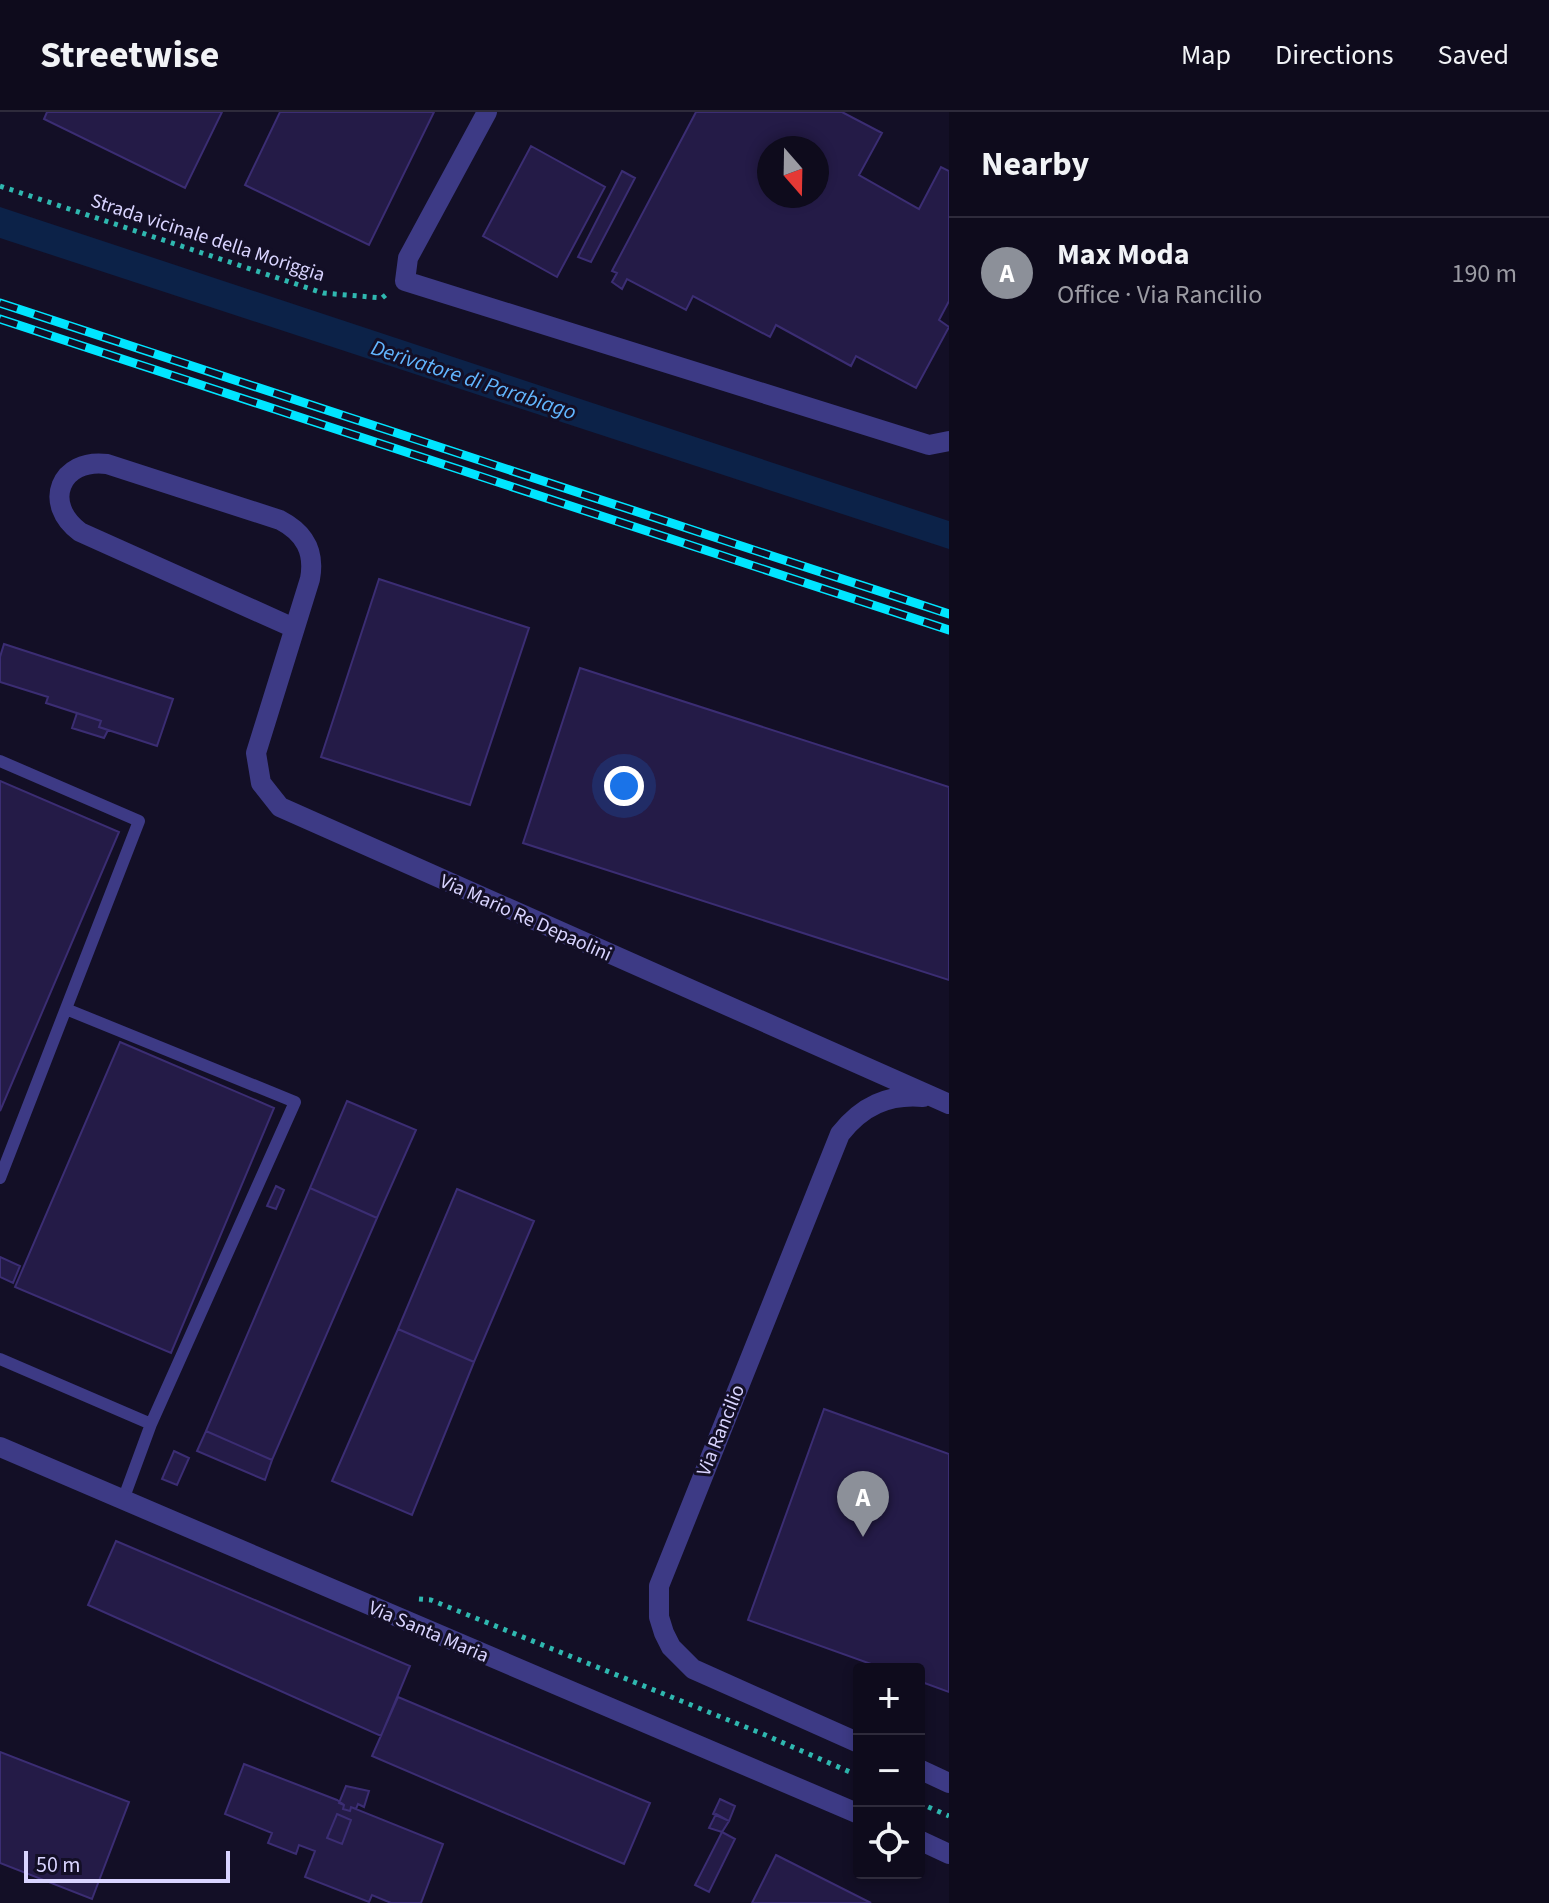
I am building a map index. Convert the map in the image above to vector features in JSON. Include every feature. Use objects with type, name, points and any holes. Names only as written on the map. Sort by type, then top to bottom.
[{"type":"street","points":[[487,112],[408,258],[405,281],[929,445],[949,441]]},
{"type":"street","name":"Via Mario Re Depaolini","points":[[294,628],[80,532],[69,524],[59,499],[69,473],[80,465],[94,462],[107,464],[293,527],[303,537],[310,550],[312,565],[294,628],[256,753],[261,783],[280,807],[949,1104]]},
{"type":"street","name":"Via Rancilio","points":[[853,1740],[693,1669],[671,1647],[664,1633],[658,1602],[659,1586],[840,1134],[861,1111],[890,1098],[922,1096],[949,1104]]},
{"type":"street","name":"Via Santa Maria","points":[[0,1447],[853,1811]]},
{"type":"street","points":[[925,1772],[949,1783]]},
{"type":"street","points":[[925,1843],[949,1854]]},
{"type":"lane","points":[[0,761],[139,821],[0,1178]]},
{"type":"lane","points":[[66,1009],[295,1102],[151,1424],[123,1500]]},
{"type":"lane","points":[[0,1359],[151,1424]]},
{"type":"path","name":"Strada vicinale della Moriggia","points":[[0,186],[323,293],[382,298],[405,281]]},
{"type":"path","points":[[386,1613],[416,1600],[431,1600],[853,1773]]},
{"type":"path","points":[[925,1806],[949,1816]]},
{"type":"water","name":"Derivatore di Parabiago","points":[[0,207],[949,521],[949,549],[0,238]]},
{"type":"building","points":[[47,112],[222,112],[185,188],[44,119]]},
{"type":"building","points":[[280,112],[434,112],[369,245],[245,185]]},
{"type":"building","points":[[696,112],[842,112],[882,133],[859,175],[919,209],[941,167],[949,171],[949,301],[939,320],[949,327],[916,388],[856,356],[851,366],[776,325],[770,337],[693,296],[686,310],[627,279],[622,289],[612,282],[617,273],[612,271]]},
{"type":"building","points":[[531,146],[605,187],[557,277],[483,236]]},
{"type":"building","points":[[622,171],[635,178],[591,262],[578,257]]},
{"type":"building","points":[[379,579],[529,628],[470,805],[321,757]]},
{"type":"building","points":[[4,644],[173,699],[157,746],[99,727],[101,721],[46,703],[48,697],[0,682],[0,657]]},
{"type":"building","points":[[580,668],[949,787],[949,980],[523,843]]},
{"type":"building","points":[[77,713],[101,721],[99,727],[108,730],[104,738],[72,728]]},
{"type":"building","points":[[0,781],[119,832],[0,1111]]},
{"type":"building","points":[[120,1042],[274,1108],[171,1353],[15,1287]]},
{"type":"building","points":[[347,1101],[416,1130],[377,1218],[310,1188]]},
{"type":"building","points":[[276,1186],[284,1190],[276,1209],[267,1206]]},
{"type":"building","points":[[310,1188],[377,1218],[272,1460],[206,1431]]},
{"type":"building","points":[[457,1189],[534,1221],[474,1362],[398,1329]]},
{"type":"building","points":[[0,1257],[20,1266],[13,1283],[0,1277]]},
{"type":"building","points":[[398,1329],[474,1362],[412,1515],[332,1481]]},
{"type":"building","points":[[824,1409],[949,1454],[949,1692],[925,1683],[925,1663],[868,1663],[748,1620]]},
{"type":"building","points":[[206,1431],[272,1460],[265,1480],[197,1451]]},
{"type":"building","points":[[174,1451],[189,1458],[177,1485],[162,1479]]},
{"type":"building","points":[[116,1541],[410,1666],[381,1736],[88,1605]]},
{"type":"building","points":[[398,1697],[650,1803],[624,1864],[372,1756]]},
{"type":"building","points":[[0,1752],[129,1802],[92,1899],[0,1863]]},
{"type":"building","points":[[244,1764],[337,1800],[344,1805],[343,1809],[350,1811],[351,1807],[443,1844],[421,1903],[391,1903],[372,1895],[369,1902],[305,1877],[315,1851],[299,1845],[296,1854],[268,1843],[272,1833],[225,1814]],"holes":[[[337,1814],[351,1820],[342,1844],[327,1838]]]},
{"type":"building","points":[[346,1786],[369,1791],[364,1807],[358,1804],[356,1809],[351,1807],[350,1811],[343,1809],[344,1805],[339,1803]]},
{"type":"building","points":[[720,1799],[735,1806],[729,1821],[713,1814]]},
{"type":"building","points":[[337,1814],[351,1820],[342,1844],[327,1838]]},
{"type":"building","points":[[716,1814],[729,1821],[722,1832],[709,1828]]},
{"type":"building","points":[[722,1832],[735,1839],[709,1892],[695,1885]]},
{"type":"building","points":[[776,1855],[871,1903],[752,1903]]},
{"type":"railway","points":[[0,303],[949,614]]},
{"type":"railway","points":[[0,319],[949,630]]},
{"type":"place","name":"Max Moda","points":[[863,1537]]}]
